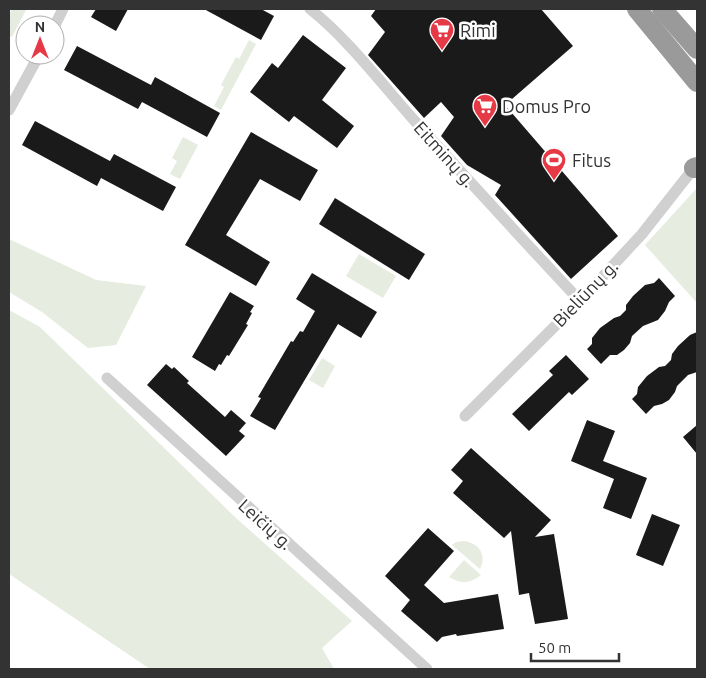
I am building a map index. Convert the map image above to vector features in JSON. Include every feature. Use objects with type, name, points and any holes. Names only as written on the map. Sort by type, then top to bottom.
[{"type":"highway","points":[[637,9],[697,82]]},
{"type":"highway","points":[[662,9],[697,49]]},
{"type":"street","name":"Eitminų g.","points":[[310,9],[320,16],[352,50],[580,301]]},
{"type":"street","points":[[9,110],[34,65]]},
{"type":"street","name":"Bieliūnų g.","points":[[465,416],[580,301],[642,234],[696,166]]},
{"type":"street","name":"Leičių g.","points":[[107,378],[427,669]]},
{"type":"shaded area","points":[[12,9],[26,10],[23,15],[15,15],[15,31],[12,37],[9,36],[9,15]]},
{"type":"shaded area","points":[[249,40],[256,44],[221,110],[214,106],[224,87],[221,85],[236,57],[239,59]]},
{"type":"shaded area","points":[[183,137],[198,145],[180,179],[170,174],[177,161],[172,158]]},
{"type":"shaded area","points":[[697,188],[697,303],[645,245]]},
{"type":"shaded area","points":[[9,239],[96,280],[146,286],[116,345],[88,348],[42,312],[9,292]]},
{"type":"shaded area","points":[[359,254],[396,276],[383,298],[346,276]]},
{"type":"shaded area","points":[[9,310],[40,327],[236,518],[352,621],[322,648],[334,669],[150,669],[9,574]]},
{"type":"shaded area","points":[[322,358],[335,366],[323,388],[309,380]]},
{"type":"shaded area","points":[[464,541],[474,544],[480,550],[483,559],[480,569],[452,545],[456,542]]},
{"type":"shaded area","points":[[464,560],[481,575],[465,582],[449,577]]},
{"type":"building","points":[[96,9],[128,9],[116,31],[91,17]]},
{"type":"building","points":[[204,9],[261,9],[274,16],[261,40]]},
{"type":"building","name":"Domus Pro","points":[[376,9],[541,9],[573,46],[505,105],[618,236],[571,279],[495,195],[501,185],[467,165],[441,136],[454,117],[441,102],[424,118],[368,55],[385,32],[371,16]]},
{"type":"building","points":[[303,35],[346,68],[322,100],[354,126],[337,148],[294,116],[289,122],[250,92],[272,63],[278,68]]},
{"type":"building","points":[[77,46],[151,85],[155,77],[220,113],[207,137],[142,102],[138,109],[64,70]]},
{"type":"building","points":[[35,121],[110,161],[114,154],[176,187],[163,211],[101,178],[97,186],[22,145]]},
{"type":"building","points":[[251,132],[318,170],[300,201],[260,179],[226,235],[270,262],[256,286],[185,245]]},
{"type":"building","points":[[335,198],[425,254],[409,280],[319,224]]},
{"type":"building","points":[[312,273],[377,312],[361,338],[338,324],[275,430],[250,416],[261,398],[258,397],[291,341],[293,342],[300,331],[303,332],[315,311],[296,299]]},
{"type":"building","points":[[659,278],[675,296],[669,302],[665,311],[658,320],[643,326],[632,336],[630,343],[624,350],[617,355],[610,355],[601,364],[587,349],[592,344],[592,338],[600,328],[620,316],[626,310],[626,305],[645,285],[654,283]]},
{"type":"building","points":[[230,292],[254,306],[246,324],[248,325],[229,356],[227,355],[215,371],[192,357]]},
{"type":"building","points":[[697,332],[697,372],[688,375],[677,386],[669,400],[654,406],[646,414],[632,399],[637,394],[638,387],[647,376],[659,367],[665,366],[671,360],[672,354],[678,346],[690,335]]},
{"type":"building","points":[[566,355],[589,379],[572,395],[569,392],[529,431],[512,414],[553,375],[549,371]]},
{"type":"building","points":[[166,364],[172,369],[174,367],[189,381],[187,383],[225,417],[231,410],[246,423],[239,431],[245,436],[226,456],[147,385]]},
{"type":"building","points":[[587,420],[615,431],[603,461],[647,478],[631,519],[603,508],[614,479],[571,461]]},
{"type":"building","points":[[697,425],[697,454],[683,437]]},
{"type":"building","points":[[471,448],[551,520],[535,537],[554,534],[568,619],[535,624],[529,593],[519,595],[511,531],[504,538],[453,493],[463,481],[451,470]]},
{"type":"building","points":[[652,514],[680,525],[663,566],[636,555]]},
{"type":"building","points":[[428,528],[454,551],[424,585],[444,603],[498,594],[504,629],[457,636],[456,634],[442,637],[437,642],[401,611],[410,600],[385,576]]},
{"type":"place","name":"Rimi","points":[[442,51]]},
{"type":"place","name":"Domus Pro","points":[[485,127]]},
{"type":"place","name":"Fitus","points":[[554,181]]}]
